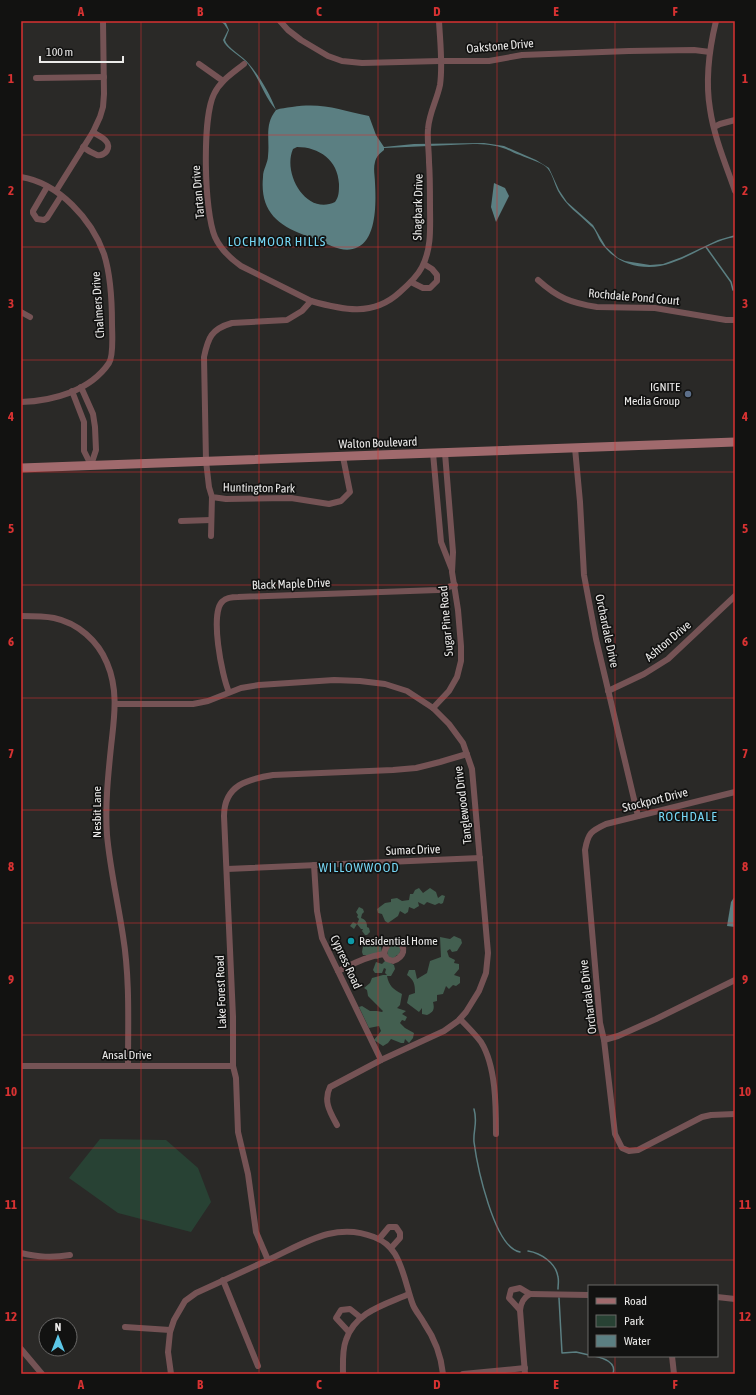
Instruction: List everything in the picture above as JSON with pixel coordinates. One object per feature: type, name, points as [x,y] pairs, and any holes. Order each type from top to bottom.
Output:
[{"type":"main road","name":"Walton Boulevard","points":[[21,468],[735,442]]},
{"type":"street","points":[[47,187],[33,213],[36,219],[44,220],[47,218],[100,117],[103,108],[104,76],[103,21]]},
{"type":"street","name":"Oakstone Drive","points":[[280,21],[292,33],[313,48],[328,56],[342,61],[362,64],[489,61],[522,55],[629,51],[694,50],[710,52]]},
{"type":"street","name":"Shagbark Drive","points":[[311,301],[336,308],[366,309],[385,303],[396,296],[411,282],[424,264],[428,254],[430,242],[430,169],[427,130],[430,112],[436,101],[440,82],[439,21]]},
{"type":"street","points":[[716,21],[707,72],[710,111],[735,191]]},
{"type":"street","points":[[199,64],[223,81]]},
{"type":"street","name":"Tartan Drive","points":[[244,64],[223,81],[214,94],[209,109],[206,140],[209,213],[215,237],[232,259],[241,266],[311,301]]},
{"type":"street","points":[[36,78],[104,76]]},
{"type":"street","points":[[714,127],[735,120]]},
{"type":"street","points":[[83,147],[97,155],[106,153],[108,144],[106,140],[93,132]]},
{"type":"street","name":"Chalmers Drive","points":[[21,177],[47,187],[59,194],[79,211],[92,230],[104,254],[110,283],[112,354],[110,361],[93,380],[77,389],[52,398],[21,402]]},
{"type":"street","points":[[411,282],[423,288],[430,288],[437,281],[437,275],[432,269],[424,264]]},
{"type":"street","name":"Rochdale Pond Court","points":[[538,280],[552,293],[573,302],[589,306],[655,308],[726,320],[735,320]]},
{"type":"street","points":[[206,461],[204,357],[207,344],[212,334],[217,329],[232,323],[287,320],[302,311],[311,301]]},
{"type":"street","points":[[21,312],[30,317]]},
{"type":"street","points":[[77,389],[84,422],[84,451],[91,465]]},
{"type":"street","points":[[77,389],[93,414],[96,450],[91,465]]},
{"type":"street","name":"Orchardale Drive","points":[[575,448],[580,502],[584,576],[596,639],[638,816]]},
{"type":"street","name":"Sugar Pine Road","points":[[433,453],[441,542],[455,585],[461,646],[461,661],[457,677],[449,692],[434,708]]},
{"type":"street","name":"Sugar Pine Road","points":[[445,453],[453,552],[452,572]]},
{"type":"street","name":"Huntington Park","points":[[206,461],[208,487],[212,497],[226,499],[291,498],[329,504],[341,501],[350,492],[343,456]]},
{"type":"street","points":[[210,536],[212,497]]},
{"type":"street","points":[[181,522],[211,520]]},
{"type":"street","name":"Black Maple Drive","points":[[229,692],[225,684],[222,669],[217,629],[218,607],[222,601],[238,596],[438,590],[455,585]]},
{"type":"street","name":"Ashton Drive","points":[[608,691],[644,674],[668,659],[735,596]]},
{"type":"street","name":"Nesbit Lane","points":[[21,616],[54,618],[80,629],[92,638],[107,662],[114,688],[115,704],[107,789],[107,834],[126,962],[128,1066]]},
{"type":"street","name":"Tanglewood Drive","points":[[115,704],[193,704],[208,701],[241,688],[259,685],[334,680],[360,681],[385,684],[407,690],[434,708],[449,724],[463,743],[472,769],[488,953],[486,973],[473,1001],[466,1012],[460,1019],[444,1031],[381,1060],[330,1087],[326,1094],[328,1107],[337,1125]]},
{"type":"street","name":"Lake Forest Road","points":[[268,1260],[256,1232],[248,1174],[238,1132],[236,1078],[233,1066],[233,1017],[224,806],[226,800],[231,791],[248,781],[274,775],[374,772],[416,768],[467,754]]},
{"type":"street","name":"Stockport Drive","points":[[587,840],[594,830],[606,824],[735,792]]},
{"type":"street","name":"Orchardale Drive","points":[[587,840],[585,850],[600,1023],[604,1040],[615,1134],[622,1148],[629,1151],[638,1150],[706,1116],[735,1114]]},
{"type":"street","name":"Sumac Drive","points":[[227,869],[480,858]]},
{"type":"street","name":"Cypress Road","points":[[314,865],[319,924],[322,938],[381,1060]]},
{"type":"street","points":[[338,971],[355,962],[384,954]]},
{"type":"street","points":[[604,1040],[618,1036],[656,1019],[735,980]]},
{"type":"street","points":[[460,1019],[481,1042],[488,1057],[492,1074],[496,1134]]},
{"type":"street","name":"Ansal Drive","points":[[21,1066],[233,1066]]},
{"type":"street","points":[[379,1239],[389,1227],[396,1227],[400,1233],[400,1238],[391,1248]]},
{"type":"street","points":[[171,1374],[168,1352],[170,1330],[185,1301],[196,1293],[223,1280],[312,1240],[332,1233],[355,1231],[379,1239],[391,1248],[399,1262],[414,1308],[434,1340],[440,1355],[443,1374]]},
{"type":"street","points":[[21,1253],[41,1258],[70,1255]]},
{"type":"street","points":[[223,1280],[258,1366]]},
{"type":"street","points":[[520,1310],[509,1298],[511,1290],[520,1288],[530,1294],[588,1295]]},
{"type":"street","points":[[343,1374],[345,1341],[353,1325],[360,1317],[370,1311],[409,1294]]},
{"type":"street","points":[[463,1374],[525,1371],[520,1310],[521,1302],[530,1294]]},
{"type":"street","points":[[718,1297],[735,1299]]},
{"type":"street","points":[[349,1332],[336,1318],[341,1310],[350,1309],[360,1317]]},
{"type":"street","points":[[125,1327],[170,1330]]},
{"type":"street","points":[[21,1349],[42,1374]]},
{"type":"street","points":[[672,1357],[674,1374]]},
{"type":"green space","points":[[419,888],[423,893],[430,888],[436,892],[438,898],[442,895],[445,896],[443,903],[435,905],[427,902],[424,905],[418,902],[419,906],[414,909],[409,907],[408,912],[405,914],[400,911],[398,916],[388,923],[385,921],[382,914],[378,913],[377,909],[385,903],[391,902],[391,899],[397,898],[402,901],[409,900],[410,894],[413,894],[415,890]]},
{"type":"green space","points":[[359,907],[363,909],[364,912],[361,918],[366,921],[370,932],[365,935],[362,931],[363,929],[361,929],[357,924],[359,919],[356,912]]},
{"type":"green space","points":[[353,922],[357,924],[354,929],[350,926]]},
{"type":"green space","points":[[454,936],[461,939],[462,943],[457,951],[452,952],[450,949],[447,951],[449,957],[455,960],[454,963],[459,964],[459,969],[454,975],[460,977],[460,983],[456,986],[453,985],[449,989],[446,986],[443,994],[437,995],[437,1001],[433,1002],[434,1009],[432,1012],[427,1015],[422,1014],[422,1008],[419,1012],[407,1003],[409,995],[415,993],[414,982],[407,975],[409,970],[415,970],[417,979],[427,973],[430,961],[441,957],[440,937],[450,939]]},
{"type":"green space","points":[[371,939],[379,939],[378,944],[380,942],[382,943],[382,952],[378,959],[363,955],[363,946],[367,942],[369,943]]},
{"type":"green space","points":[[394,943],[401,948],[399,955],[390,959],[387,956],[388,949],[390,945]]},
{"type":"green space","points":[[386,960],[394,965],[395,969],[391,976],[387,976],[390,985],[402,994],[400,1005],[397,1008],[406,1011],[402,1014],[407,1017],[405,1021],[402,1020],[400,1023],[414,1033],[413,1038],[409,1043],[405,1039],[404,1043],[401,1043],[391,1039],[383,1046],[374,1040],[381,1031],[379,1026],[369,1028],[359,1007],[362,1006],[370,1011],[383,1011],[368,996],[367,990],[364,988],[370,983],[372,978],[387,975],[385,973],[386,969],[384,968],[382,973],[375,973],[373,970],[376,962],[382,964]]},
{"type":"green space","points":[[100,1139],[166,1140],[198,1168],[211,1202],[191,1232],[118,1213],[69,1178]]},
{"type":"water","points":[[220,21],[226,23],[229,30],[225,40],[226,43],[246,61],[253,69],[268,92],[276,110],[248,64],[224,43],[223,40],[228,30]]},
{"type":"water","points":[[313,105],[331,107],[369,116],[376,135],[384,147],[414,144],[484,143],[504,146],[536,160],[549,168],[559,190],[567,202],[593,225],[606,247],[618,258],[625,261],[650,265],[663,264],[718,240],[735,235],[735,237],[713,244],[682,259],[660,266],[642,267],[628,264],[622,261],[610,253],[600,241],[593,228],[565,201],[558,191],[553,177],[545,166],[502,148],[490,145],[473,144],[384,148],[384,150],[376,158],[374,165],[375,209],[369,236],[358,247],[353,249],[348,250],[338,248],[285,226],[277,220],[267,207],[264,198],[263,177],[268,159],[268,132],[272,116],[276,110],[280,109]],"holes":[[[297,147],[320,152],[326,156],[335,168],[338,176],[339,187],[338,196],[335,202],[325,205],[315,203],[299,190],[291,170],[290,159],[293,149]]]},
{"type":"water","points":[[494,183],[505,188],[509,196],[496,222],[491,207]]},
{"type":"water","points":[[735,896],[735,927],[727,926],[731,902]]},
{"type":"waterway","points":[[706,247],[731,282],[733,290]]},
{"type":"waterway","points":[[474,1109],[476,1118],[474,1142],[488,1204],[502,1236],[511,1247],[520,1252]]},
{"type":"waterway","points":[[528,1251],[543,1256],[551,1263],[557,1272],[558,1289]]},
{"type":"waterway","points":[[559,1298],[562,1353],[576,1352],[588,1355]]},
{"type":"waterway","points":[[598,1357],[605,1359],[613,1366],[613,1374]]},
{"type":"place","name":"IGNITE Media Group","points":[[688,394]]},
{"type":"place","name":"Residential Home","points":[[351,941]]},
{"type":"district","name":"LOCHMOOR HILLS","points":[[277,241]]},
{"type":"district","name":"ROCHDALE","points":[[688,816]]},
{"type":"district","name":"WILLOWWOOD","points":[[359,867]]}]
